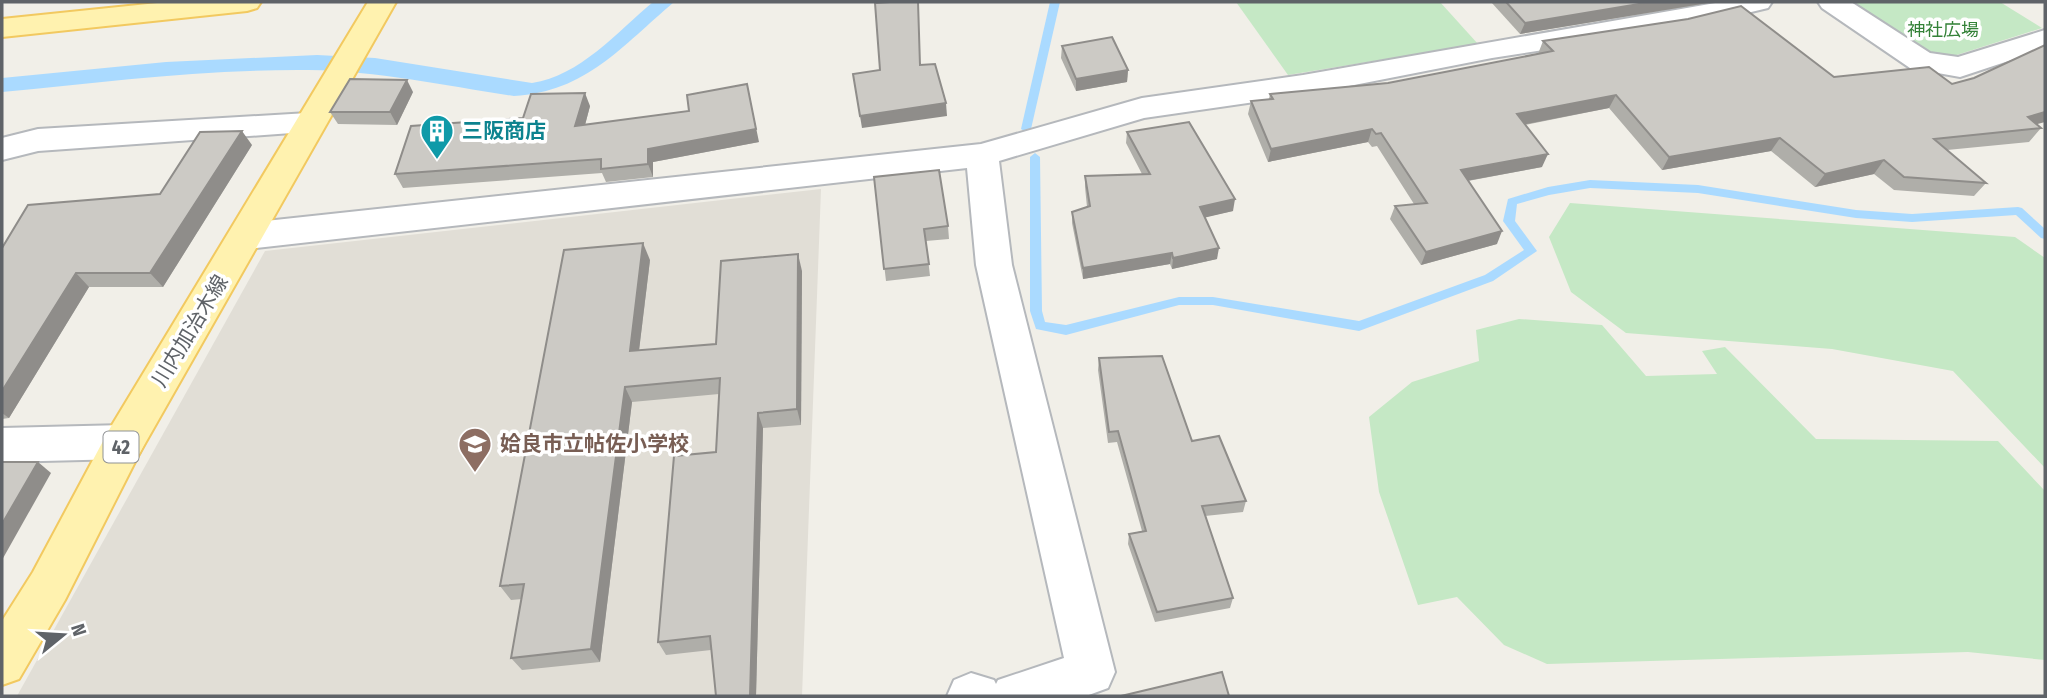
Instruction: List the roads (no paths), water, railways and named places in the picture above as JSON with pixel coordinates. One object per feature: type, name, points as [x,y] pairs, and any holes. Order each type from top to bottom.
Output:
[{"type":"main road","points":[[2,28],[247,2]]},
{"type":"main road","name":"川内加治木線","points":[[2,663],[49,586],[124,442],[247,236],[308,124],[382,2]]},
{"type":"street","points":[[247,236],[982,155],[1142,108],[1303,85],[1492,49],[1680,20],[1758,2]]},
{"type":"street","points":[[1832,2],[1921,61],[1960,67],[2045,39]]},
{"type":"street","points":[[2,149],[38,140],[308,124]]},
{"type":"street","points":[[982,155],[994,265],[1091,672],[1015,696]]},
{"type":"street","points":[[2,445],[124,442]]},
{"type":"street","points":[[971,696],[977,696]]},
{"type":"water","points":[[653,2],[674,2],[602,64],[562,86],[539,93],[514,96],[386,76],[309,70],[193,74],[2,92],[2,78],[166,62],[317,55],[375,58],[532,83],[550,79],[582,62]]},
{"type":"waterway","points":[[1026,129],[1055,2]]},
{"type":"waterway","points":[[1035,157],[1036,311],[1040,326],[1066,330],[1179,301],[1213,301],[1359,326],[1489,278],[1531,251],[1509,221],[1512,202],[1548,191],[1590,184],[1698,189],[1856,214],[1912,218],[2018,211],[2045,235]]},
{"type":"place","name":"三阪商店","points":[[437,161]]},
{"type":"place","name":"姶良市立帖佐小学校","points":[[475,474]]},
{"type":"park label","name":"神社広場","points":[[1943,30]]}]
